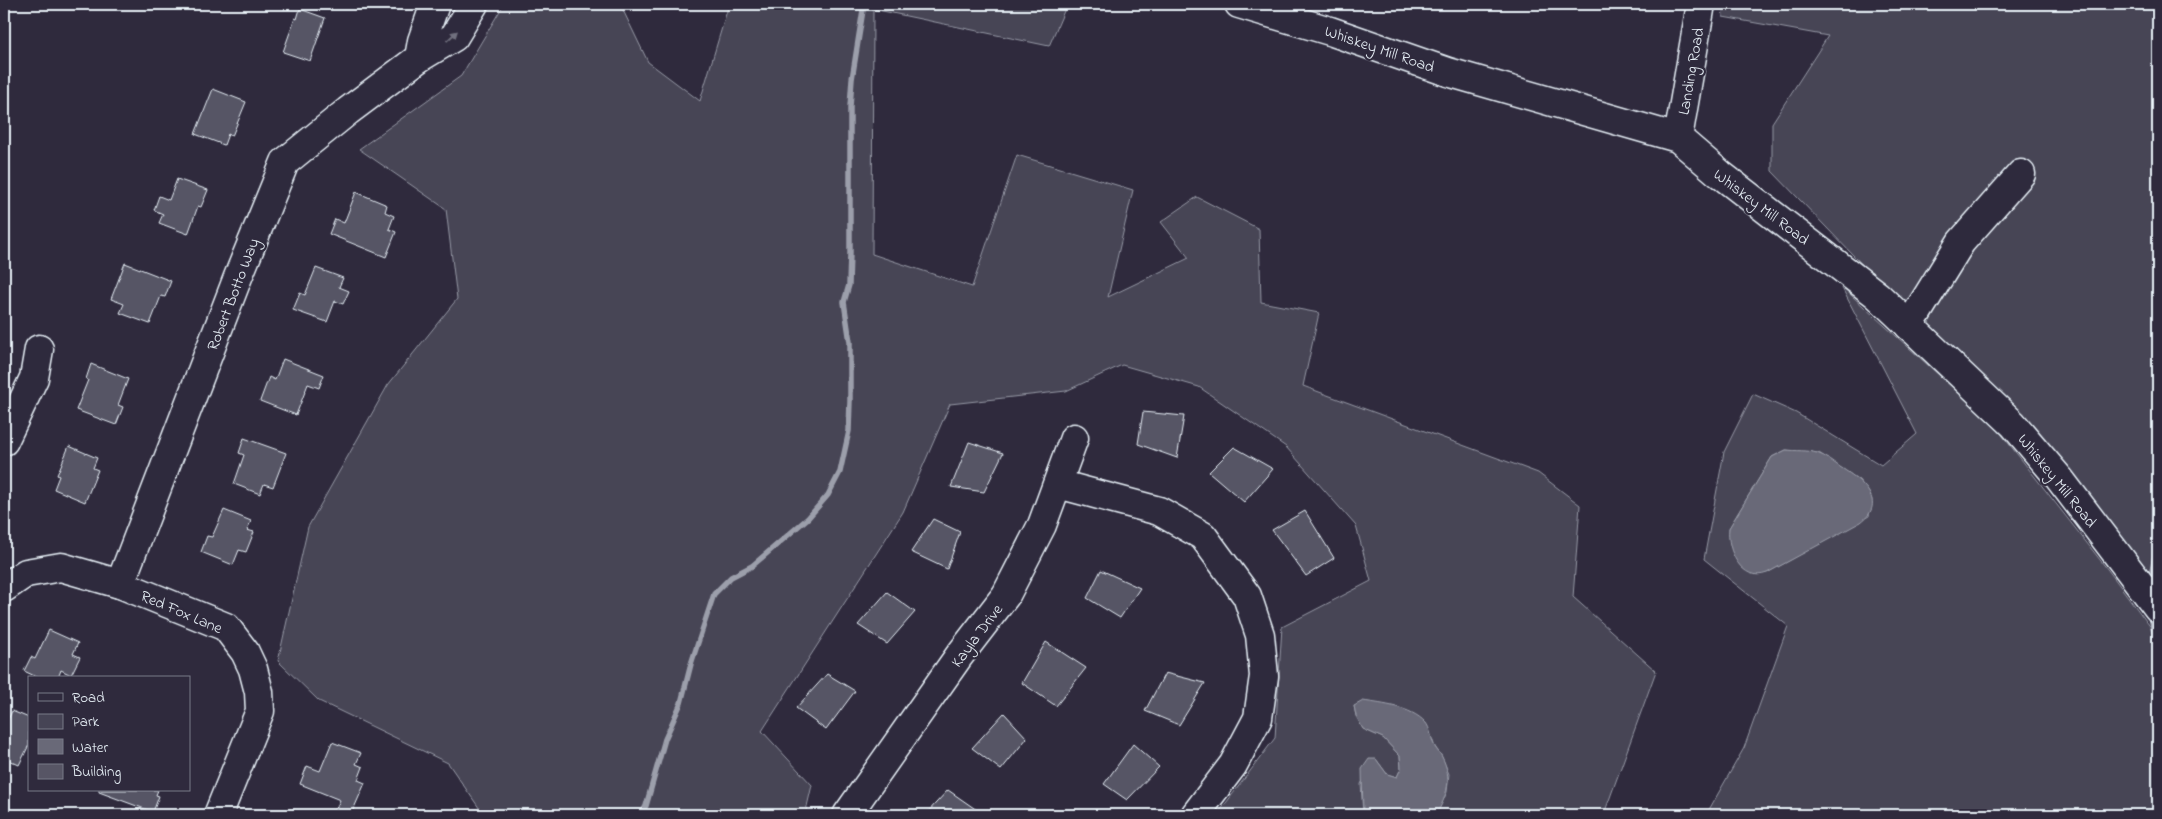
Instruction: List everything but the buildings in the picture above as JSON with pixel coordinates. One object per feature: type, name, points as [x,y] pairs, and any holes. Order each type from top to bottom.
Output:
[{"type":"street","points":[[419,58],[422,41],[435,4]]},
{"type":"street","name":"Robert Botto Way","points":[[120,584],[238,277],[285,162],[348,110],[419,58],[454,37],[474,4]]},
{"type":"street","name":"Whiskey Mill Road","points":[[1239,4],[1330,31],[1448,72],[1678,138],[1720,174],[1877,295],[2013,424],[2059,478],[2158,608]]},
{"type":"street","name":"Landing Road","points":[[1678,138],[1701,4]]},
{"type":"street","points":[[1909,326],[1961,242],[2021,174]]},
{"type":"street","points":[[4,441],[34,378],[38,349]]},
{"type":"street","name":"Kayla Drive","points":[[847,815],[959,656],[1006,595],[1042,525],[1074,438]]},
{"type":"street","points":[[1058,484],[1159,511],[1203,536],[1247,596],[1260,635],[1264,676],[1258,718],[1233,765],[1196,815]]},
{"type":"street","name":"Red Fox Lane","points":[[4,588],[26,573],[61,567],[120,584],[226,627],[245,652],[254,669],[259,692],[260,711],[218,815]]},
{"type":"green space","points":[[504,4],[620,4],[648,62],[700,101],[729,4],[1067,4],[1049,46],[873,9],[872,254],[972,287],[1017,155],[1133,190],[1108,297],[1189,258],[1161,222],[1197,197],[1259,229],[1261,302],[1319,313],[1303,386],[1538,473],[1580,505],[1573,597],[1656,671],[1604,814],[1606,815],[1436,815],[1447,792],[1449,774],[1441,755],[1435,747],[1426,723],[1354,706],[1356,716],[1363,729],[1383,738],[1400,756],[1401,768],[1397,777],[1387,774],[1376,759],[1361,784],[1363,815],[1217,815],[1275,738],[1282,627],[1371,581],[1356,526],[1286,447],[1199,387],[1122,365],[1066,391],[950,404],[903,512],[762,731],[812,785],[805,815],[484,815],[448,763],[319,701],[278,661],[308,527],[388,385],[457,299],[446,209],[359,149],[461,76]]},
{"type":"green space","points":[[1722,4],[2158,4],[2158,589],[1935,340],[1772,171],[1772,123],[1828,36],[1723,17]]},
{"type":"green space","points":[[1841,286],[1995,426],[2158,637],[2158,815],[1706,815],[1744,748],[1788,626],[1704,559],[1724,452],[1753,394],[1796,413],[1881,465],[1917,434]],"holes":[[[1786,450],[1819,453],[1859,480],[1868,491],[1872,500],[1869,516],[1767,573],[1745,570],[1734,556],[1729,528],[1772,457]]]},
{"type":"water","points":[[1786,450],[1813,452],[1829,459],[1862,484],[1872,499],[1872,506],[1869,514],[1861,522],[1767,573],[1758,575],[1750,573],[1743,569],[1733,555],[1730,546],[1729,528],[1772,457]]},
{"type":"water","points":[[1363,701],[1405,710],[1419,717],[1427,725],[1434,744],[1442,757],[1448,780],[1446,794],[1436,815],[1363,815],[1362,769],[1369,759],[1376,759],[1387,774],[1397,777],[1401,768],[1400,756],[1383,738],[1363,729],[1356,716],[1354,706]]},
{"type":"waterway","points":[[641,815],[646,806],[665,739],[681,703],[691,664],[714,594],[731,577],[752,566],[808,518],[828,495],[840,472],[849,431],[850,401],[850,342],[844,302],[849,285],[850,253],[850,107],[852,79],[863,10]]},
{"type":"waterway","points":[[2151,576],[2158,539]]},
{"type":"waterway","points":[[2151,618],[2158,649]]}]
